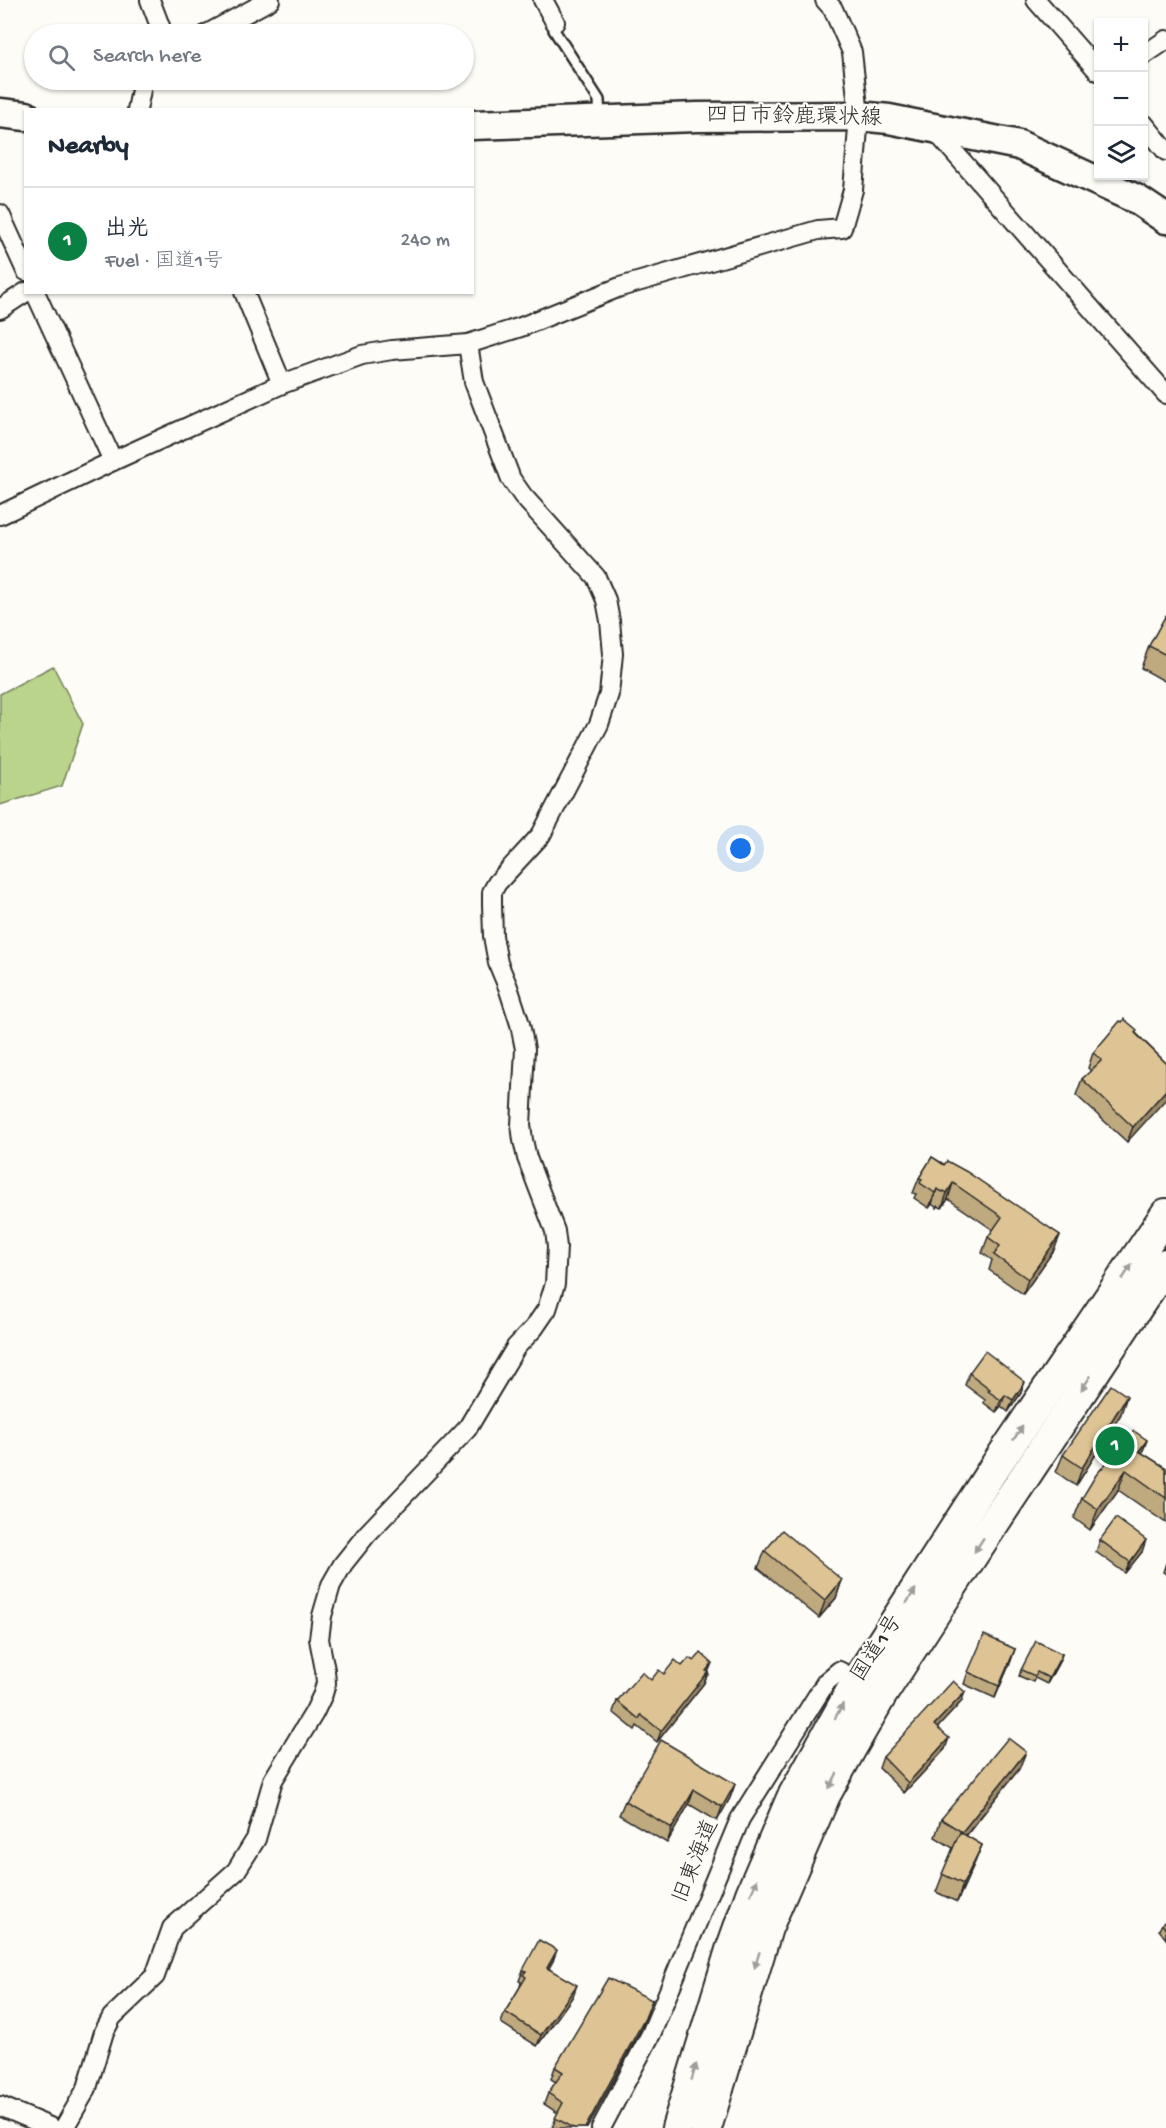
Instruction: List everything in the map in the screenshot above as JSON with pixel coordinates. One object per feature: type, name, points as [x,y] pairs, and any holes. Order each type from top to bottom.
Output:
[{"type":"highway","name":"国道1号","points":[[677,2128],[731,1950],[751,1894],[792,1798],[870,1687],[1017,1487],[1166,1214]]},
{"type":"highway","name":"国道1号","points":[[706,2128],[766,1928],[825,1796],[870,1687],[992,1471],[1093,1348],[1166,1264]]},
{"type":"highway","points":[[992,1471],[1017,1487]]},
{"type":"main road","points":[[0,113],[24,116]]},
{"type":"main road","name":"四日市鈴鹿環状線","points":[[474,125],[697,117],[859,116],[889,118],[1019,145],[1136,199],[1166,219]]},
{"type":"street","points":[[150,0],[159,24]]},
{"type":"street","points":[[226,24],[270,0]]},
{"type":"street","points":[[543,0],[555,22]]},
{"type":"street","points":[[0,515],[282,384],[362,356],[392,350],[468,344],[521,327],[621,287],[818,230],[842,228],[853,190],[859,116],[852,52],[833,9],[825,0]]},
{"type":"street","points":[[1036,0],[1094,66]]},
{"type":"street","points":[[1148,52],[1166,40]]},
{"type":"street","points":[[137,108],[141,90]]},
{"type":"street","points":[[931,126],[1166,394]]},
{"type":"street","points":[[1145,126],[1166,151]]},
{"type":"street","points":[[0,214],[24,267]]},
{"type":"street","points":[[0,309],[24,293]]},
{"type":"street","points":[[36,294],[113,461]]},
{"type":"street","points":[[244,294],[282,384]]},
{"type":"street","points":[[64,2128],[87,2088],[101,2040],[112,2017],[155,1976],[171,1928],[236,1871],[256,1839],[273,1780],[323,1694],[326,1683],[319,1639],[322,1616],[331,1585],[342,1564],[367,1534],[467,1429],[516,1347],[534,1328],[546,1309],[555,1284],[557,1254],[555,1231],[527,1158],[523,1140],[521,1125],[525,1049],[520,1024],[498,963],[493,936],[492,892],[504,873],[542,835],[599,724],[609,694],[613,654],[610,621],[606,600],[596,577],[523,496],[511,479],[474,382],[468,344]]},
{"type":"street","name":"旧東海道","points":[[601,2128],[651,2034],[740,1819],[826,1682],[839,1671],[870,1687]]},
{"type":"street","points":[[0,2106],[52,2128]]},
{"type":"lane","points":[[555,22],[555,30],[599,100],[600,120]]},
{"type":"green space","points":[[53,666],[83,724],[62,786],[0,805],[0,694]]},
{"type":"building","points":[[1166,615],[1166,655],[1149,646]]},
{"type":"building","points":[[1124,1019],[1137,1030],[1135,1033],[1166,1063],[1166,1090],[1133,1127],[1082,1079],[1102,1060],[1093,1053]]},
{"type":"building","points":[[932,1157],[944,1165],[947,1161],[967,1172],[1060,1235],[1028,1279],[994,1255],[1000,1246],[988,1237],[1002,1217],[953,1183],[947,1193],[937,1189],[935,1193],[920,1183],[922,1179],[919,1178]]},
{"type":"building","points":[[985,1351],[1025,1382],[1013,1400],[1005,1395],[1001,1400],[969,1373]]},
{"type":"building","points":[[1111,1385],[1127,1396],[1082,1468],[1063,1455]]},
{"type":"building","points":[[1134,1431],[1147,1440],[1139,1451],[1166,1468],[1166,1498],[1126,1470],[1098,1509],[1082,1498],[1096,1475]]},
{"type":"building","points":[[1116,1518],[1146,1540],[1130,1562],[1100,1540]]},
{"type":"building","points":[[782,1530],[842,1580],[825,1601],[765,1551]]},
{"type":"building","points":[[984,1635],[1015,1649],[999,1686],[968,1672]]},
{"type":"building","points":[[1036,1641],[1062,1654],[1049,1678],[1037,1672],[1035,1676],[1021,1670]]},
{"type":"building","points":[[701,1653],[712,1663],[706,1671],[708,1672],[661,1731],[641,1715],[639,1719],[617,1701],[642,1672],[651,1680],[659,1670],[664,1674],[675,1660],[682,1666],[689,1658],[694,1661]]},
{"type":"building","points":[[953,1681],[965,1692],[934,1725],[949,1738],[908,1783],[883,1757]]},
{"type":"building","points":[[1008,1738],[1026,1752],[962,1832],[941,1819]]},
{"type":"building","points":[[661,1740],[735,1784],[722,1807],[694,1790],[672,1828],[625,1801]]},
{"type":"building","points":[[960,1832],[982,1845],[963,1884],[942,1874]]},
{"type":"building","points":[[539,1940],[557,1950],[547,1968],[577,1985],[541,2035],[505,2012],[526,1977],[523,1975],[526,1971],[523,1970]]},
{"type":"building","points":[[608,1978],[652,2000],[645,2018],[585,2128],[574,2128],[555,2118],[563,2103],[548,2093],[563,2072],[555,2067]]},
{"type":"place","name":"出光","points":[[1115,1446]]}]
